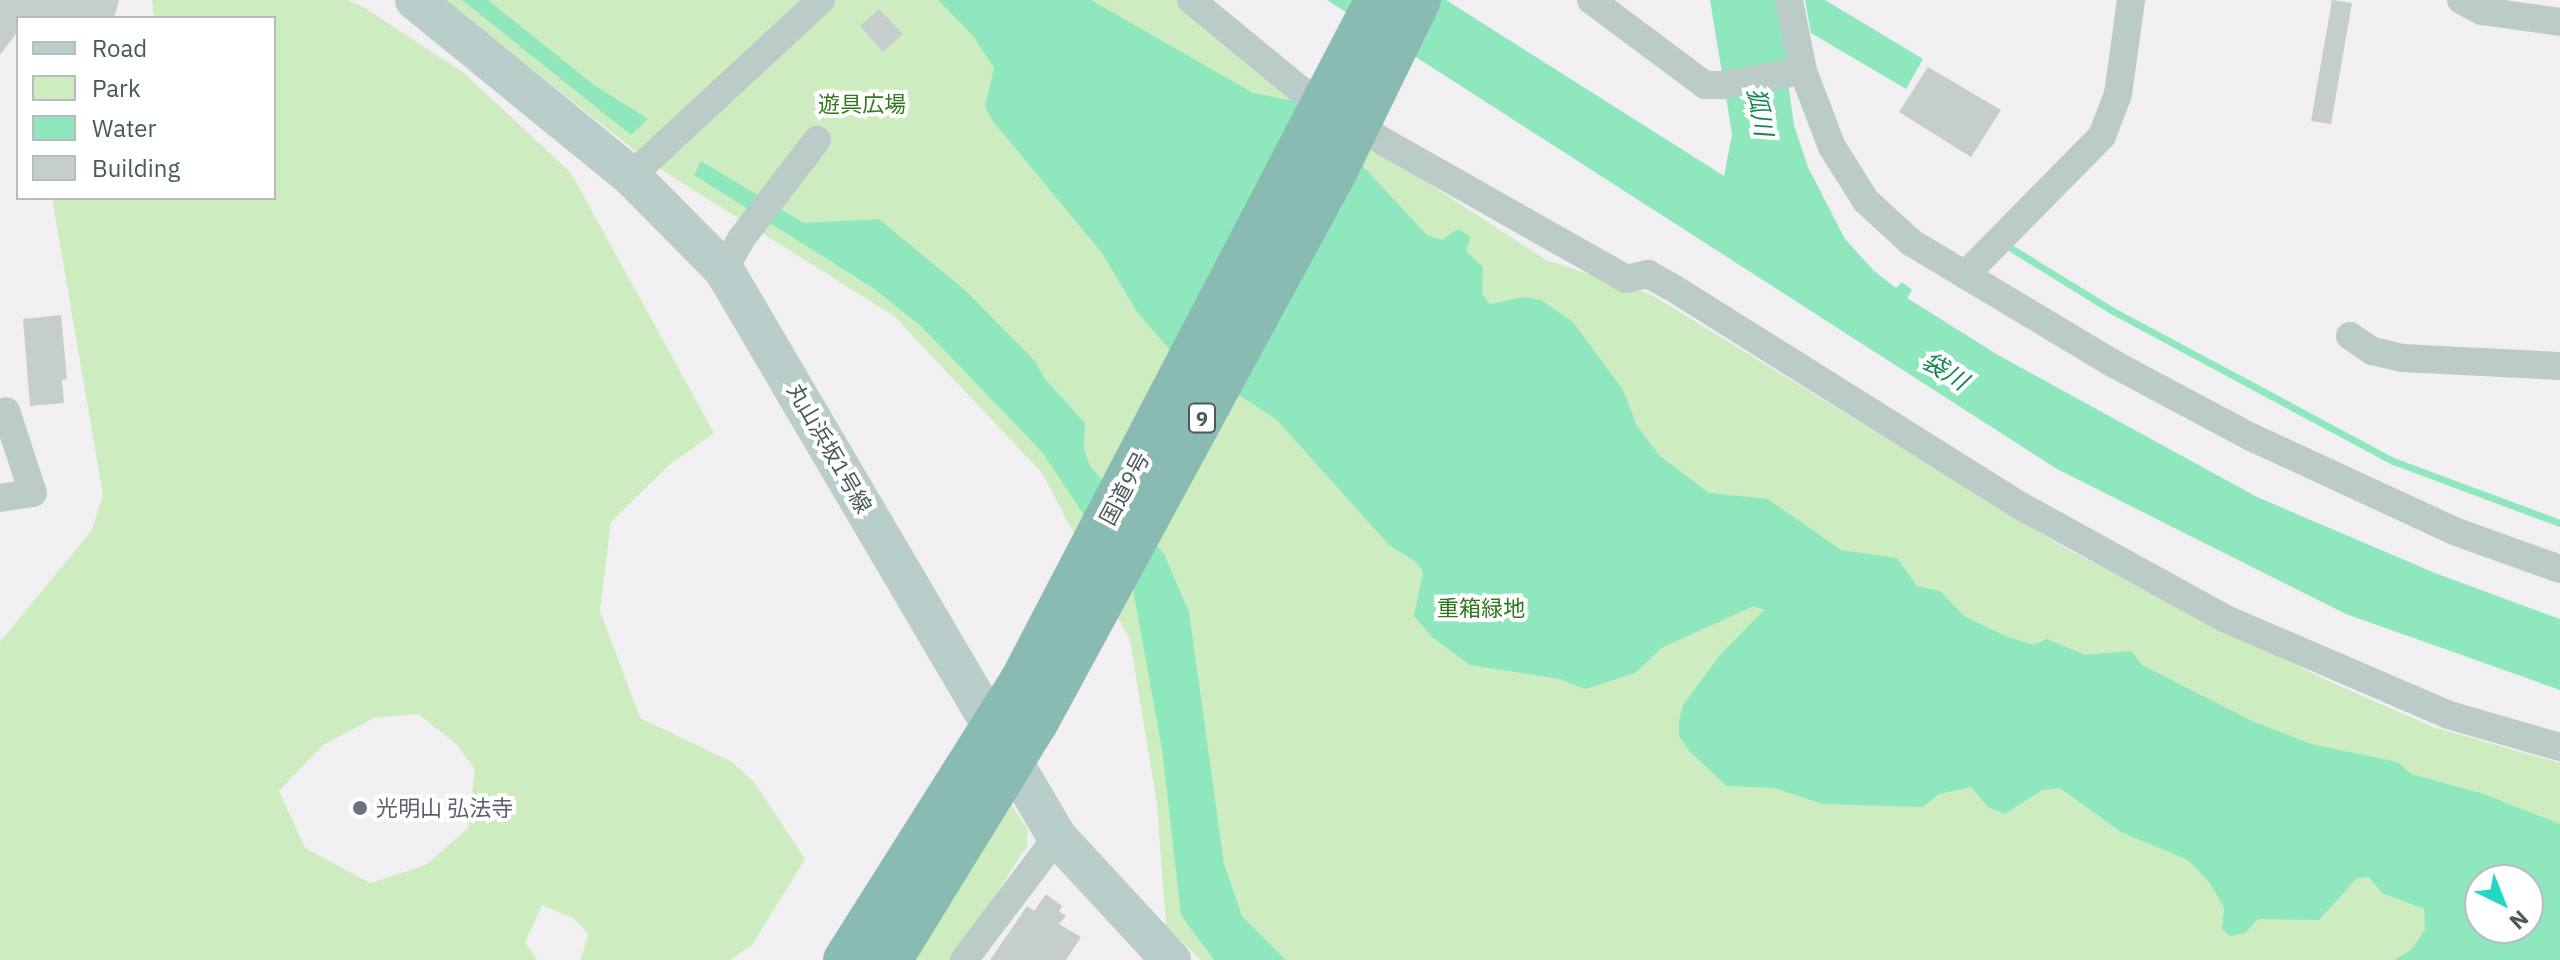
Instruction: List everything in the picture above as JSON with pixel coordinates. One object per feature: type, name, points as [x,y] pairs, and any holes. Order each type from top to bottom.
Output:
[{"type":"highway","points":[[1317,163],[1365,0]]},
{"type":"highway","name":"国道9号","points":[[1317,163],[1377,0]]},
{"type":"highway","name":"国道9号","points":[[890,960],[958,820],[1317,163],[1419,0]]},
{"type":"highway","points":[[1317,163],[1434,0]]},
{"type":"highway","name":"国道9号","points":[[845,960],[958,820]]},
{"type":"street","name":"丸山浜坂1号線","points":[[415,0],[732,255],[1057,837],[1171,960]]},
{"type":"street","points":[[631,176],[821,0]]},
{"type":"street","points":[[1191,0],[1298,88],[1386,143],[1626,279],[1648,274],[1670,286],[2021,506],[2226,619],[2449,715],[2560,747]]},
{"type":"street","points":[[1591,0],[1705,85],[1723,85],[1795,72]]},
{"type":"street","points":[[1789,0],[1795,72],[1832,147],[1866,201],[1912,243],[2251,437],[2440,525],[2560,569]]},
{"type":"street","points":[[1965,275],[2102,136],[2118,94],[2131,0]]},
{"type":"street","points":[[2461,0],[2482,11],[2560,22]]},
{"type":"street","points":[[732,255],[817,140]]},
{"type":"street","points":[[2350,336],[2372,351],[2402,358],[2560,366]]},
{"type":"street","points":[[0,498],[33,493],[6,411]]},
{"type":"street","points":[[964,960],[1057,837]]},
{"type":"green space","points":[[152,0],[347,0],[362,6],[464,73],[571,173],[714,433],[669,465],[611,522],[600,611],[640,718],[732,762],[754,782],[805,859],[752,945],[730,960],[580,960],[589,934],[573,918],[542,905],[525,942],[537,960],[0,960],[0,642],[92,530],[103,495],[52,200],[276,200],[276,16],[154,16]],"holes":[[[418,714],[456,744],[475,769],[468,828],[426,865],[370,883],[305,848],[279,791],[323,745],[374,718]]]},
{"type":"green space","name":"重箱緑地","points":[[444,0],[1186,0],[1261,74],[1546,260],[1652,295],[2067,549],[2324,679],[2433,727],[2560,763],[2560,960],[1201,960],[1166,926],[1157,804],[1130,640],[1042,473],[894,316],[652,164]]},
{"type":"green space","points":[[1011,804],[1028,830],[1027,846],[960,951],[953,960],[909,960]]},
{"type":"water","points":[[462,0],[488,0],[594,85],[648,119],[631,135]]},
{"type":"water","points":[[938,0],[1091,0],[1253,93],[1304,103],[1427,235],[1442,240],[1458,229],[1471,237],[1466,251],[1483,267],[1482,294],[1490,304],[1524,297],[1541,300],[1573,322],[1623,390],[1637,426],[1660,456],[1709,493],[1768,499],[1841,550],[1897,558],[1917,586],[1940,591],[1964,616],[2005,636],[2033,645],[2047,639],[2085,655],[2131,651],[2142,665],[2254,722],[2311,744],[2397,762],[2411,774],[2484,794],[2560,824],[2560,960],[2394,960],[2411,950],[2425,930],[2424,909],[2382,893],[2369,877],[2357,878],[2319,920],[2258,919],[2245,933],[2230,936],[2222,929],[2224,908],[2210,883],[2188,860],[2121,832],[2060,788],[2042,790],[2005,814],[1988,807],[1971,787],[1939,794],[1923,807],[1823,804],[1774,788],[1727,786],[1690,752],[1679,736],[1679,720],[1683,705],[1720,655],[1764,610],[1754,606],[1663,647],[1635,673],[1585,689],[1560,679],[1470,665],[1432,637],[1414,616],[1423,572],[1416,562],[1389,545],[1277,420],[1170,350],[1137,312],[1102,253],[992,120],[985,107],[994,68],[974,37]]},
{"type":"water","points":[[1327,0],[1446,0],[1724,176],[1732,134],[1710,0],[1776,0],[1792,60],[1785,61],[1794,125],[1808,167],[1845,239],[1874,271],[1896,288],[1902,282],[1912,290],[1907,298],[1998,355],[2257,497],[2435,573],[2560,619],[2560,690],[2346,614],[2057,469]]},
{"type":"water","points":[[1805,0],[1825,0],[1923,59],[1906,89],[1811,33]]},
{"type":"water","points":[[701,161],[804,223],[879,219],[966,291],[1035,361],[1045,379],[1085,423],[1084,449],[1090,466],[1164,554],[1189,612],[1224,864],[1242,916],[1286,960],[1214,960],[1181,915],[1162,749],[1133,589],[1042,452],[922,327],[873,288],[694,175]]},
{"type":"building","points":[[0,0],[119,0],[115,16],[16,16],[16,34],[0,55]]},
{"type":"building","points":[[2332,0],[2352,3],[2331,124],[2311,121]]},
{"type":"building","points":[[879,9],[903,34],[883,52],[860,26]]},
{"type":"building","points":[[1928,67],[2001,110],[1971,157],[1899,112]]},
{"type":"building","points":[[61,315],[67,379],[62,380],[64,403],[30,406],[23,319]]},
{"type":"building","points":[[1046,894],[1062,906],[1059,911],[1066,916],[1059,924],[1081,937],[1066,960],[990,960],[1027,906],[1034,911]]},
{"type":"waterway","points":[[2006,245],[2113,311],[2393,461],[2560,523]]},
{"type":"place","name":"光明山 弘法寺","points":[[360,808]]},
{"type":"park label","name":"遊具広場","points":[[862,104]]},
{"type":"water label","name":"狐川","points":[[1760,112]]},
{"type":"water label","name":"袋川","points":[[1945,371]]}]
